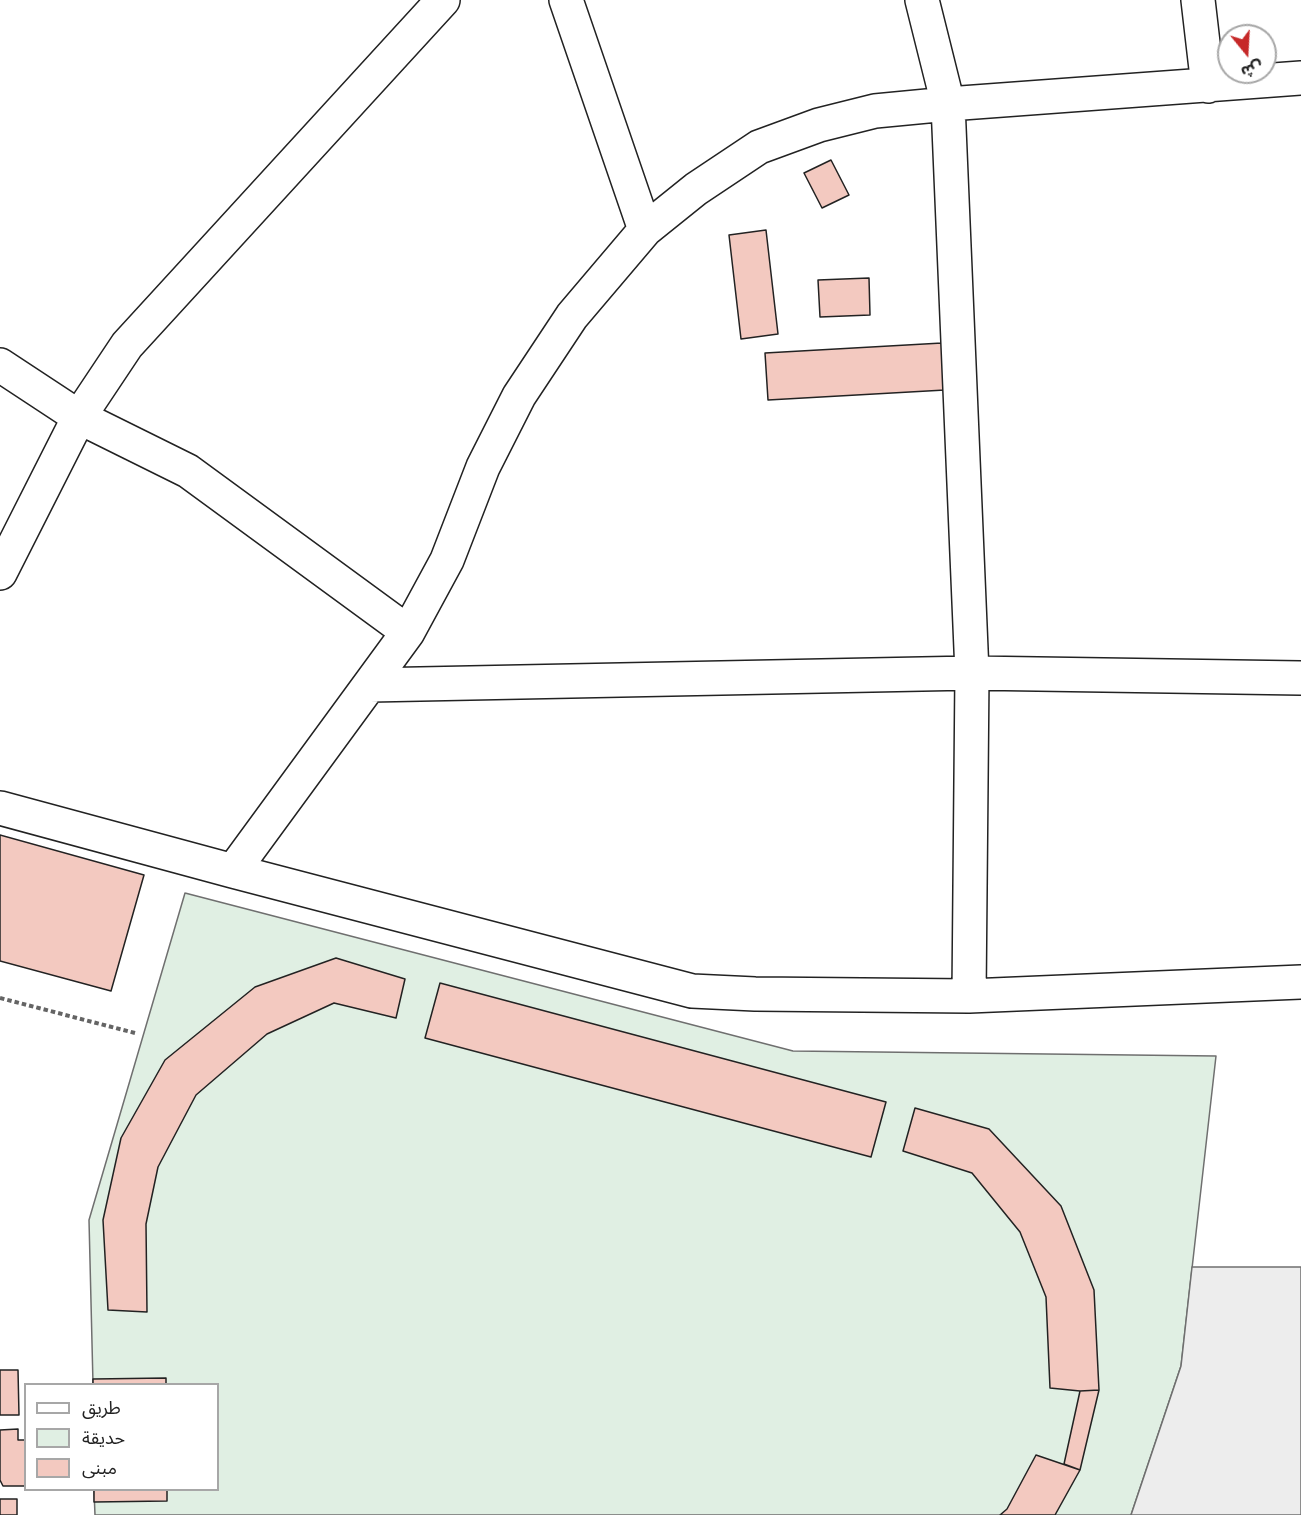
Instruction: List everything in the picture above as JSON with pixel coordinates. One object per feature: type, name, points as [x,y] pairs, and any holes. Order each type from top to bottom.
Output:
[{"type":"street","points":[[0,573],[79,417],[127,345],[443,0]]},
{"type":"street","points":[[566,0],[645,230]]},
{"type":"street","points":[[922,0],[948,104],[972,673],[969,996]]},
{"type":"street","points":[[1198,0],[1208,86]]},
{"type":"street","points":[[233,871],[408,632],[447,560],[483,467],[519,396],[572,316],[645,230],[696,189],[759,147],[819,125],[875,111],[1301,78]]},
{"type":"street","points":[[0,365],[79,417],[188,471],[408,632]]},
{"type":"street","points":[[370,685],[972,673],[1301,678]]},
{"type":"street","points":[[0,807],[233,871],[692,991],[755,994],[969,996],[1301,982]]},
{"type":"path","points":[[0,998],[135,1033]]},
{"type":"green space","points":[[185,893],[793,1051],[1216,1056],[1181,1366],[1131,1515],[95,1515],[94,1491],[219,1491],[219,1383],[93,1383],[89,1220]]},
{"type":"shaded area","points":[[1192,1267],[1301,1267],[1301,1515],[1131,1515],[1181,1366]]},
{"type":"building","points":[[831,160],[849,195],[822,208],[804,173]]},
{"type":"building","points":[[766,230],[778,334],[741,339],[729,235]]},
{"type":"building","points":[[869,278],[870,315],[820,317],[818,280]]},
{"type":"building","points":[[942,343],[945,390],[768,400],[765,353]]},
{"type":"building","points":[[0,835],[144,875],[111,991],[0,961]]},
{"type":"building","points":[[336,958],[405,979],[396,1018],[334,1003],[267,1034],[196,1095],[158,1167],[146,1224],[147,1312],[108,1310],[103,1220],[121,1138],[165,1060],[255,987]]},
{"type":"building","points":[[440,983],[886,1102],[871,1157],[425,1038]]},
{"type":"building","points":[[915,1108],[989,1129],[1061,1206],[1094,1290],[1099,1390],[1050,1388],[1046,1297],[1020,1232],[972,1173],[903,1151]]},
{"type":"building","points":[[0,1370],[18,1370],[19,1415],[0,1415]]},
{"type":"building","points":[[166,1378],[166,1383],[93,1383],[93,1379]]},
{"type":"building","points":[[1099,1390],[1080,1470],[1064,1464],[1080,1391]]},
{"type":"building","points":[[18,1429],[18,1440],[24,1440],[24,1486],[3,1486],[0,1480],[0,1430]]},
{"type":"building","points":[[1036,1455],[1080,1470],[1055,1515],[1000,1515],[1007,1509]]},
{"type":"building","points":[[94,1491],[167,1491],[167,1501],[94,1502]]},
{"type":"building","points":[[0,1499],[17,1499],[17,1515],[0,1515]]}]
